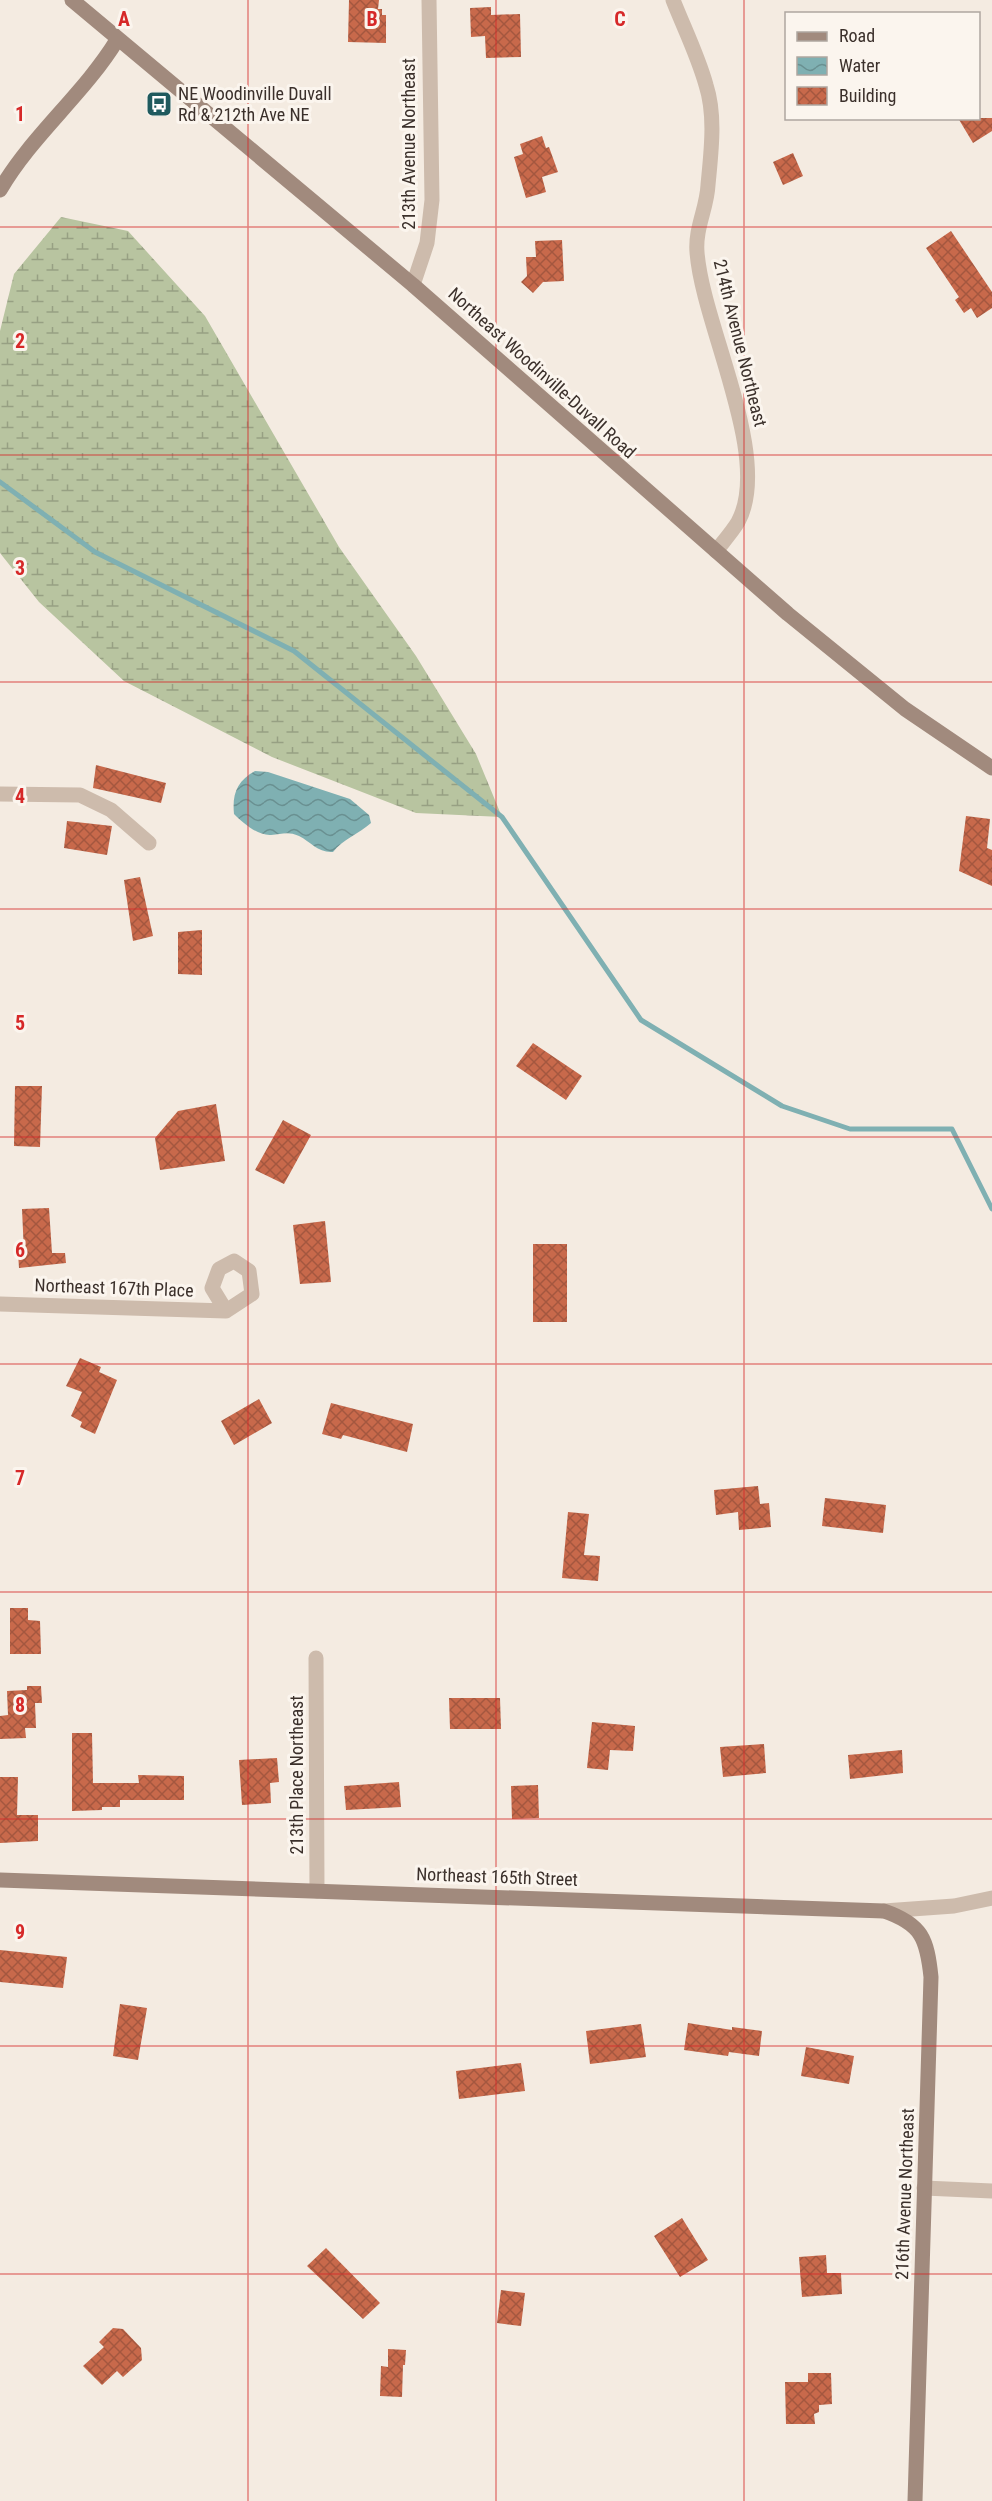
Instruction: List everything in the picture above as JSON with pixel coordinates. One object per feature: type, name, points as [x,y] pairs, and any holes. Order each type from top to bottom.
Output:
[{"type":"street","name":"Northeast Woodinville-Duvall Road","points":[[72,0],[117,40],[413,285],[716,551],[873,685],[940,734],[992,768]]},
{"type":"street","name":"213th Avenue Northeast","points":[[413,285],[427,243],[432,200],[429,0]]},
{"type":"street","name":"214th Avenue Northeast","points":[[673,0],[707,86],[710,104],[712,131],[708,189],[697,231],[697,252],[706,301],[743,430],[746,463],[746,497],[738,522],[716,551]]},
{"type":"street","points":[[0,190],[25,155],[101,66],[117,40]]},
{"type":"street","points":[[0,794],[80,795],[111,810],[149,843]]},
{"type":"street","name":"Northeast 167th Place","points":[[0,1304],[226,1311]]},
{"type":"street","name":"213th Place Northeast","points":[[316,1658],[317,1891]]},
{"type":"street","name":"Northeast 165th Street","points":[[0,1880],[884,1911],[954,1906],[992,1898]]},
{"type":"street","name":"216th Avenue Northeast","points":[[884,1911],[912,1924],[923,1937],[931,1977],[915,2501]]},
{"type":"street","points":[[924,2188],[992,2191]]},
{"type":"green space","points":[[61,217],[128,231],[205,316],[339,547],[416,656],[476,754],[502,817],[416,813],[272,757],[124,681],[39,602],[0,553],[0,331],[14,274]]},
{"type":"water","points":[[255,771],[268,772],[350,799],[369,815],[371,823],[333,852],[319,849],[295,834],[266,835],[256,831],[234,814],[237,789],[244,779]]},
{"type":"building","points":[[349,0],[379,0],[378,9],[382,9],[382,15],[386,15],[386,43],[348,42]]},
{"type":"building","points":[[491,7],[491,15],[520,14],[521,57],[486,58],[485,36],[471,37],[470,8]]},
{"type":"building","points":[[992,118],[992,131],[973,143],[959,120]]},
{"type":"building","points":[[542,136],[546,148],[549,147],[558,172],[542,177],[546,192],[526,198],[514,157],[523,154],[520,144]]},
{"type":"building","points":[[793,153],[803,176],[783,185],[773,162]]},
{"type":"building","points":[[951,231],[992,292],[992,308],[977,318],[971,308],[964,313],[955,300],[959,297],[926,248]]},
{"type":"building","points":[[562,240],[564,281],[543,282],[533,293],[521,282],[527,276],[526,257],[536,257],[535,241]]},
{"type":"building","points":[[96,765],[166,783],[161,803],[93,788]]},
{"type":"building","points":[[966,816],[990,819],[987,848],[992,850],[992,886],[959,871]]},
{"type":"building","points":[[67,821],[112,826],[107,855],[64,848]]},
{"type":"building","points":[[140,877],[153,936],[133,941],[124,880]]},
{"type":"building","points":[[202,930],[202,975],[178,974],[178,932]]},
{"type":"building","points":[[533,1043],[582,1076],[566,1100],[516,1066]]},
{"type":"building","points":[[15,1086],[42,1086],[40,1147],[14,1146]]},
{"type":"building","points":[[216,1104],[225,1161],[160,1170],[155,1138],[178,1111]]},
{"type":"building","points":[[283,1120],[311,1135],[284,1184],[255,1170]]},
{"type":"building","points":[[49,1208],[52,1253],[65,1253],[66,1263],[19,1268],[18,1253],[24,1253],[22,1209]]},
{"type":"building","points":[[325,1221],[331,1282],[300,1284],[293,1225]]},
{"type":"building","points":[[533,1244],[567,1244],[567,1322],[533,1322]]},
{"type":"building","points":[[80,1358],[101,1367],[99,1372],[117,1380],[95,1434],[80,1427],[82,1422],[71,1416],[82,1392],[66,1386]]},
{"type":"building","points":[[259,1399],[272,1423],[234,1445],[221,1421]]},
{"type":"building","points":[[331,1403],[413,1424],[407,1452],[343,1435],[341,1439],[322,1434]]},
{"type":"building","points":[[758,1486],[760,1504],[769,1503],[771,1527],[739,1530],[738,1512],[716,1515],[714,1490]]},
{"type":"building","points":[[825,1498],[886,1505],[883,1533],[822,1526]]},
{"type":"building","points":[[568,1512],[589,1514],[584,1555],[600,1556],[598,1581],[562,1578]]},
{"type":"building","points":[[10,1608],[28,1608],[28,1620],[40,1621],[41,1654],[10,1654]]},
{"type":"building","points":[[27,1686],[41,1686],[42,1703],[35,1703],[36,1728],[25,1728],[26,1738],[0,1739],[0,1716],[8,1715],[7,1691],[27,1690]]},
{"type":"building","points":[[449,1698],[500,1698],[501,1729],[450,1729]]},
{"type":"building","points":[[592,1722],[635,1726],[633,1751],[610,1750],[608,1770],[587,1768]]},
{"type":"building","points":[[72,1733],[92,1733],[93,1783],[139,1783],[138,1775],[184,1776],[184,1800],[120,1800],[120,1807],[72,1811]]},
{"type":"building","points":[[764,1744],[766,1773],[723,1777],[720,1747]]},
{"type":"building","points":[[902,1750],[903,1773],[850,1779],[848,1755]]},
{"type":"building","points":[[277,1758],[279,1782],[270,1783],[271,1803],[242,1805],[239,1760]]},
{"type":"building","points":[[0,1777],[18,1777],[17,1815],[38,1815],[38,1841],[0,1843]]},
{"type":"building","points":[[399,1782],[401,1807],[346,1810],[344,1786]]},
{"type":"building","points":[[538,1785],[539,1818],[512,1819],[511,1786]]},
{"type":"building","points":[[0,1950],[67,1957],[63,1988],[0,1982]]},
{"type":"building","points":[[120,2004],[147,2008],[138,2060],[113,2056]]},
{"type":"building","points":[[688,2023],[732,2030],[732,2027],[762,2031],[759,2056],[729,2052],[728,2056],[684,2050]]},
{"type":"building","points":[[641,2024],[646,2057],[590,2064],[586,2031]]},
{"type":"building","points":[[806,2047],[854,2056],[849,2084],[801,2076]]},
{"type":"building","points":[[521,2063],[525,2091],[459,2099],[456,2071]]},
{"type":"building","points":[[682,2218],[708,2260],[680,2277],[654,2236]]},
{"type":"building","points":[[326,2248],[380,2303],[363,2319],[307,2266]]},
{"type":"building","points":[[826,2255],[827,2273],[841,2273],[842,2294],[802,2297],[799,2257]]},
{"type":"building","points":[[501,2290],[525,2293],[521,2326],[497,2323]]},
{"type":"building","points":[[113,2328],[123,2329],[141,2348],[142,2360],[123,2377],[117,2371],[102,2385],[83,2366],[104,2347],[99,2342]]},
{"type":"building","points":[[388,2349],[406,2350],[402,2397],[380,2396],[381,2366],[388,2367]]},
{"type":"building","points":[[808,2373],[831,2373],[832,2404],[819,2405],[819,2412],[814,2414],[815,2424],[786,2424],[785,2382],[808,2382]]},
{"type":"waterway","points":[[0,482],[95,552],[294,651],[502,817],[641,1020],[782,1106],[850,1129],[952,1129],[992,1209]]},
{"type":"place","name":"NE Woodinville Duvall Rd & 212th Ave NE","points":[[159,104]]}]
